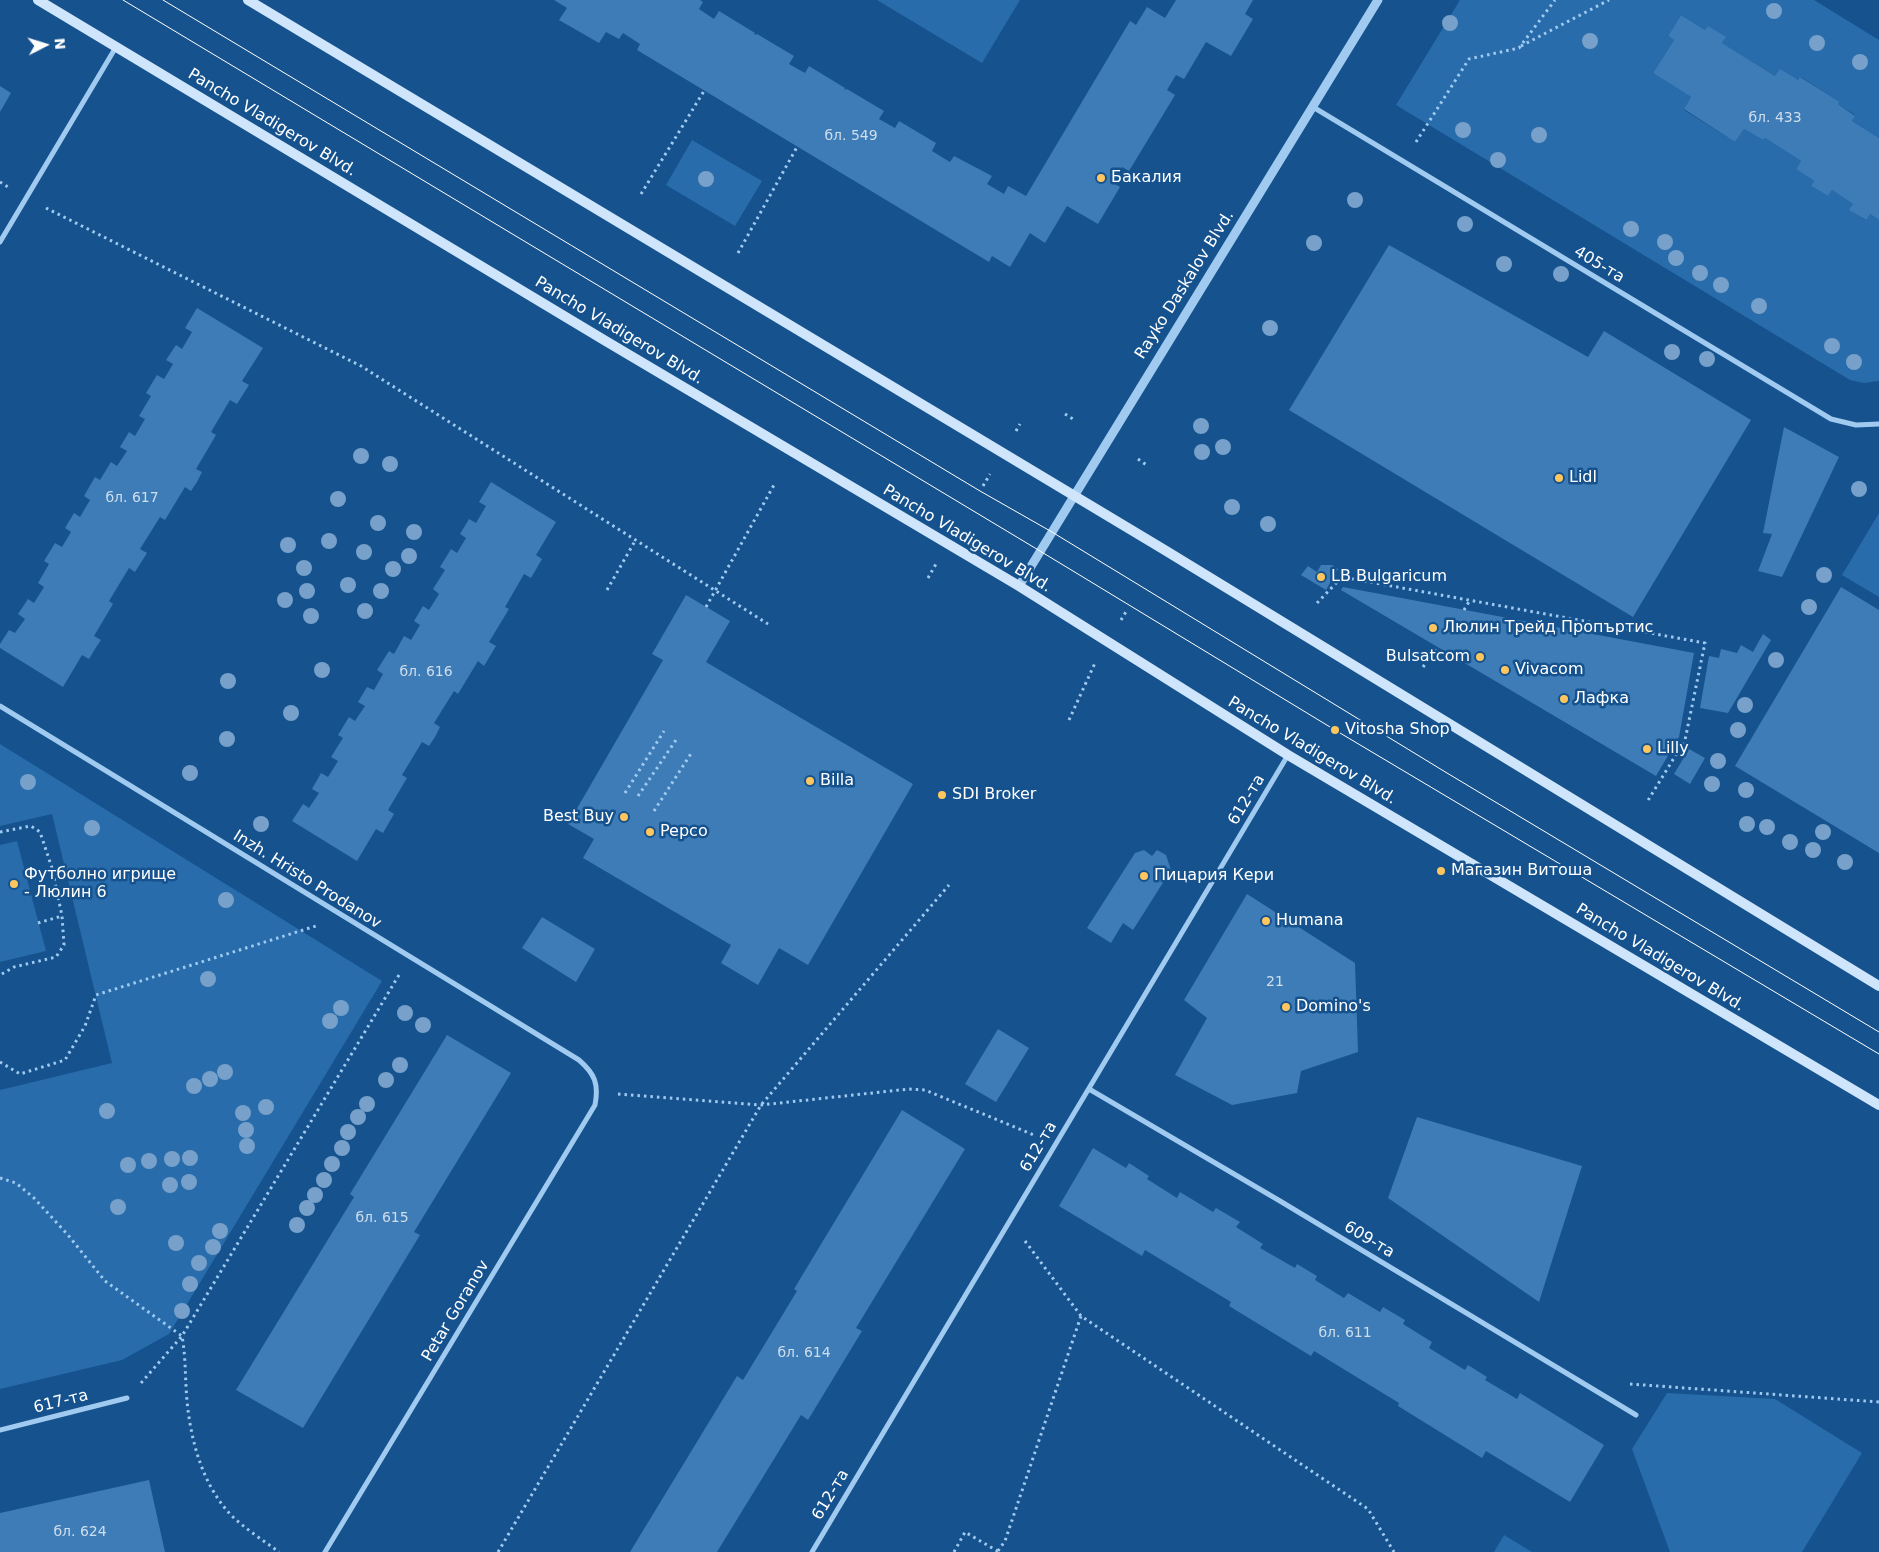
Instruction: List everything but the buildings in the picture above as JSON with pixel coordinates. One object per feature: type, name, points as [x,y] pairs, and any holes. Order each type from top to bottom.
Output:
[{"type":"main road","name":"Pancho Vladigerov Blvd.","points":[[38,0],[604,340],[1019,586],[1288,755],[1879,1105]]},
{"type":"main road","points":[[248,0],[1174,556],[1879,986]]},
{"type":"street","name":"Rayko Daskalov Blvd.","points":[[1019,586],[1378,0]]},
{"type":"street","points":[[0,242],[116,47]]},
{"type":"street","name":"405-та","points":[[1312,107],[1831,419],[1856,426],[1879,424]]},
{"type":"street","name":"Inzh. Hristo Prodanov","points":[[0,706],[106,769],[579,1060],[589,1069],[595,1080]]},
{"type":"street","name":"612-та","points":[[812,1552],[1288,755]]},
{"type":"street","name":"Petar Goranov","points":[[328,1551],[595,1105],[597,1092],[595,1080]]},
{"type":"street","name":"609-та","points":[[1089,1089],[1280,1200],[1636,1415]]},
{"type":"street","name":"617-та","points":[[0,1430],[128,1398]]},
{"type":"path","points":[[1518,48],[1555,0]]},
{"type":"path","points":[[1404,162],[1469,59],[1518,48],[1609,0]]},
{"type":"path","points":[[641,194],[704,91]]},
{"type":"path","points":[[738,253],[797,147]]},
{"type":"path","points":[[0,182],[26,198],[361,366],[768,624]]},
{"type":"path","points":[[1065,414],[1073,419]]},
{"type":"path","points":[[1016,430],[1020,424]]},
{"type":"path","points":[[1138,459],[1148,466]]},
{"type":"path","points":[[706,607],[774,486]]},
{"type":"path","points":[[607,590],[636,540]]},
{"type":"path","points":[[928,578],[939,559]]},
{"type":"path","points":[[1317,604],[1342,577],[1705,643],[1685,740],[1648,802]]},
{"type":"path","points":[[1464,610],[1470,600]]},
{"type":"path","points":[[1120,622],[1127,610]]},
{"type":"path","points":[[1423,667],[1438,648]]},
{"type":"path","points":[[1068,720],[1098,658]]},
{"type":"path","points":[[625,794],[664,732]]},
{"type":"path","points":[[638,796],[676,740]]},
{"type":"path","points":[[654,811],[692,752]]},
{"type":"path","points":[[0,832],[31,826],[40,832],[52,868],[62,916],[64,945],[56,957],[14,968],[0,975]]},
{"type":"path","points":[[498,1552],[761,1105],[949,885]]},
{"type":"path","points":[[38,923],[62,916]]},
{"type":"path","points":[[0,1062],[20,1074],[66,1060],[85,1026],[96,996],[316,926]]},
{"type":"path","points":[[128,1398],[182,1336],[409,957]]},
{"type":"path","points":[[597,1092],[761,1105],[909,1088],[925,1090],[1055,1144]]},
{"type":"path","points":[[0,1178],[16,1183],[34,1198],[68,1235],[105,1281],[182,1336],[185,1350],[187,1403],[197,1457],[214,1491],[233,1517],[279,1552]]},
{"type":"path","points":[[1009,1221],[1081,1316],[1368,1509],[1394,1552]]},
{"type":"path","points":[[954,1552],[965,1532],[998,1552],[1005,1541],[1081,1316]]},
{"type":"path","points":[[1627,1384],[1879,1402]]},
{"type":"shaded area","points":[[877,0],[1020,0],[982,63]]},
{"type":"shaded area","points":[[1460,0],[1814,0],[1879,40],[1879,138],[1852,121],[1855,115],[1838,104],[1840,102],[1801,77],[1798,80],[1775,76],[1722,43],[1725,38],[1705,30],[1681,15],[1668,36],[1674,40],[1653,73],[1691,97],[1684,110],[1735,142],[1744,129],[1763,140],[1765,138],[1801,161],[1796,169],[1814,181],[1811,186],[1828,196],[1832,190],[1853,204],[1850,210],[1865,220],[1870,214],[1879,220],[1879,381],[1864,383],[1850,380],[1396,105]]},
{"type":"shaded area","points":[[692,140],[762,181],[735,226],[666,185]]},
{"type":"shaded area","points":[[1879,513],[1879,597],[1842,575]]},
{"type":"shaded area","points":[[0,744],[382,981],[169,1334],[122,1360],[0,1389],[0,1090],[112,1063],[52,814],[0,826]]},
{"type":"shaded area","name":"Футболно игрище - Люлин 6","points":[[17,841],[46,951],[0,962],[0,845]]},
{"type":"shaded area","points":[[1667,1393],[1775,1399],[1862,1453],[1802,1552],[1670,1552],[1632,1449]]},
{"type":"shaded area","points":[[1504,1535],[1532,1552],[1494,1552]]},
{"type":"tram line","points":[[123,0],[1335,730],[1879,1054]]},
{"type":"tram line","points":[[163,0],[980,491],[1052,532],[1447,773],[1879,1032]]},
{"type":"place","name":"Бакалия","points":[[1101,178]]},
{"type":"place","name":"Lidl","points":[[1559,478]]},
{"type":"place","name":"LB Bulgaricum","points":[[1321,577]]},
{"type":"place","name":"Люлин Трейд Пропъртис","points":[[1433,628]]},
{"type":"place","name":"Bulsatcom","points":[[1480,657]]},
{"type":"place","name":"Vivacom","points":[[1505,670]]},
{"type":"place","name":"Лафка","points":[[1564,699]]},
{"type":"place","name":"Vitosha Shop","points":[[1335,730]]},
{"type":"place","name":"Lilly","points":[[1647,749]]},
{"type":"place","name":"Billa","points":[[810,781]]},
{"type":"place","name":"SDI Broker","points":[[942,795]]},
{"type":"place","name":"Best Buy","points":[[624,817]]},
{"type":"place","name":"Pepco","points":[[650,832]]},
{"type":"place","name":"Магазин Витоша","points":[[1441,871]]},
{"type":"place","name":"Пицария Кери","points":[[1144,876]]},
{"type":"place","name":"Футболно игрище - Люлин 6","points":[[14,884]]},
{"type":"place","name":"Humana","points":[[1266,921]]},
{"type":"place","name":"Domino's","points":[[1286,1007]]}]
